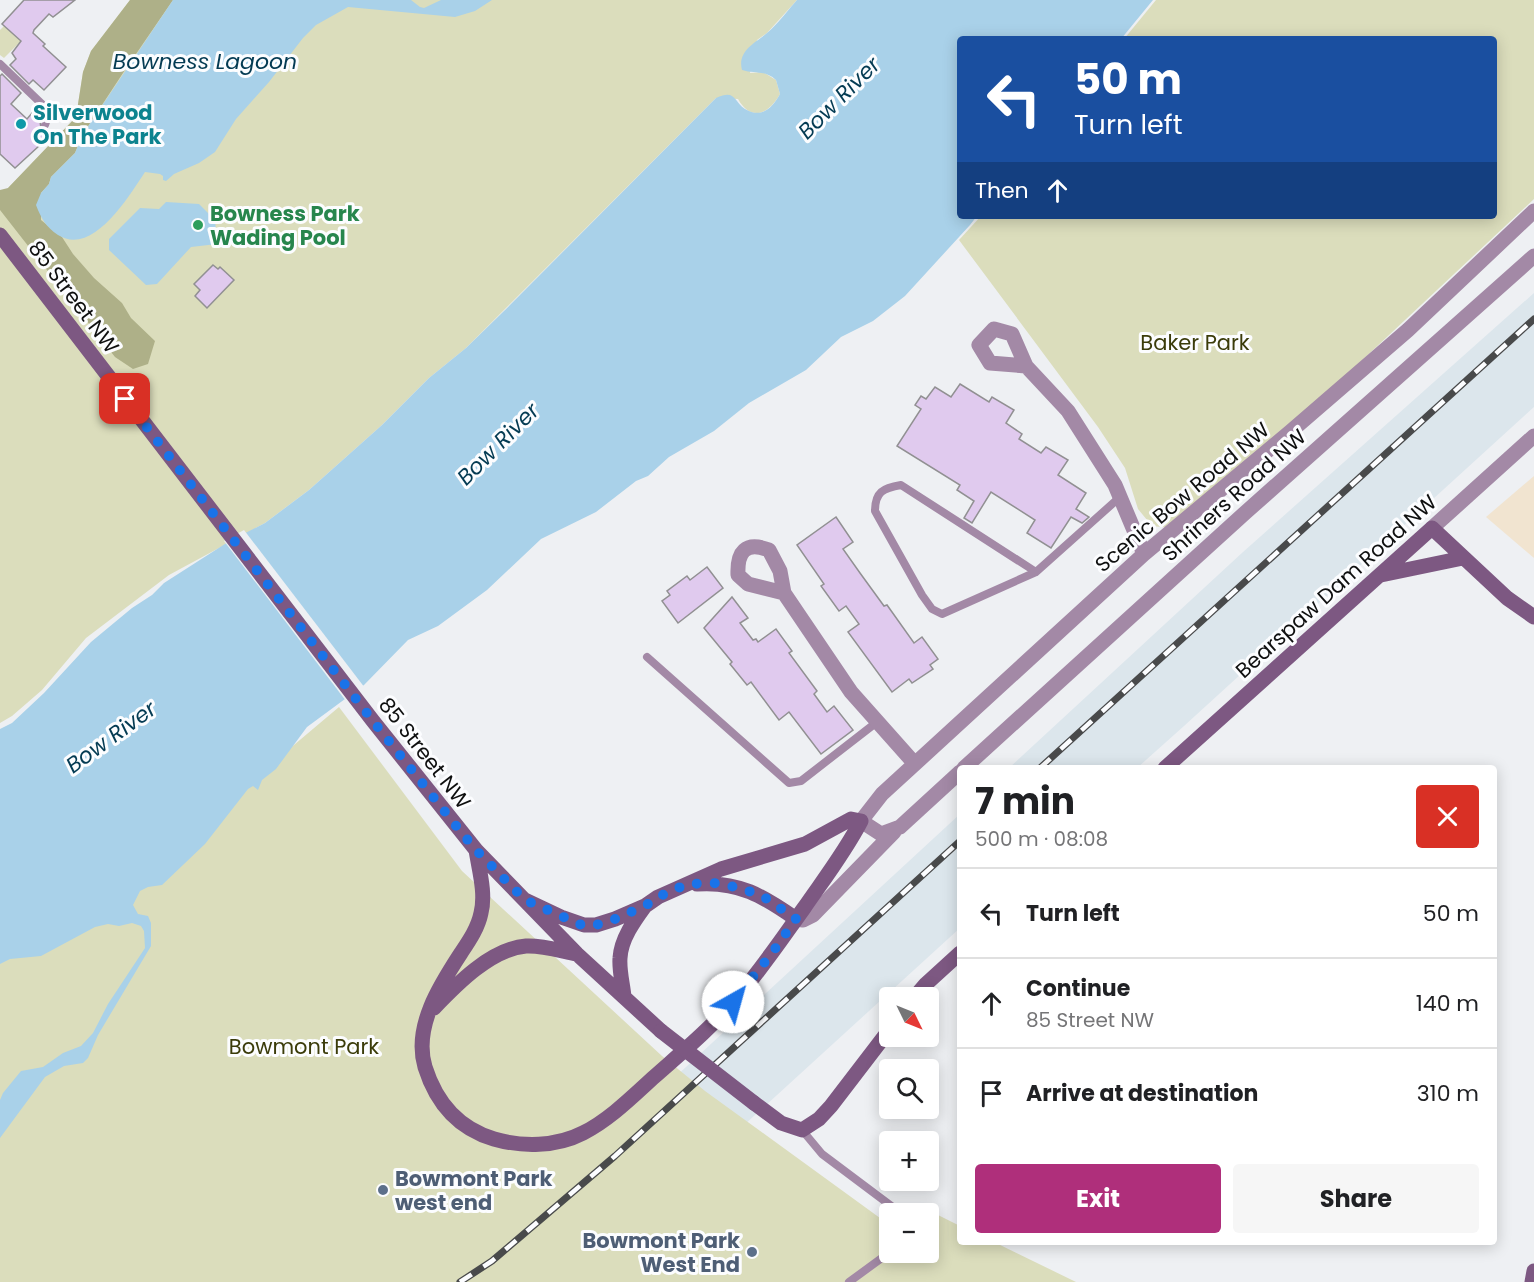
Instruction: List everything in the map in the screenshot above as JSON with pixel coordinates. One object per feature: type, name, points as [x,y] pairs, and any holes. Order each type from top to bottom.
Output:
[{"type":"street","name":"Scenic Bow Road NW","points":[[861,821],[882,794],[1144,554],[1408,330],[1534,211]]},
{"type":"street","name":"85 Street NW","points":[[0,234],[373,721],[476,850],[577,954],[661,1031],[781,1122],[802,1130]]},
{"type":"street","name":"Shriners Road NW","points":[[967,765],[1237,520],[1534,256]]},
{"type":"street","points":[[1026,366],[1068,411],[1115,485],[1144,554]]},
{"type":"street","name":"Bearspaw Dam Road NW","points":[[1168,765],[1534,436]]},
{"type":"street","points":[[1432,528],[1507,598],[1534,617]]},
{"type":"street","points":[[1377,576],[1463,558]]},
{"type":"street","points":[[784,592],[851,692],[915,764]]},
{"type":"street","points":[[687,884],[714,883],[741,888],[764,897],[796,919],[803,920],[813,915],[900,827],[957,775]]},
{"type":"street","points":[[525,900],[584,926],[596,925],[645,906],[658,897],[721,869],[805,844],[851,819],[861,821],[881,834],[900,827]]},
{"type":"street","points":[[476,850],[482,886],[482,912],[476,929],[438,989],[422,1043],[424,1064],[435,1093],[450,1112],[474,1130],[489,1137],[526,1144],[563,1141],[582,1134],[607,1118],[704,1033],[733,1002],[772,953],[846,849],[861,821]]},
{"type":"street","points":[[624,998],[620,958],[622,946],[632,924],[645,906]]},
{"type":"street","points":[[430,1012],[468,975],[502,951],[527,946],[577,954]]},
{"type":"street","points":[[923,987],[957,956]]},
{"type":"street","points":[[802,1130],[819,1119],[831,1106],[879,1043]]},
{"type":"street","points":[[1532,1282],[1534,1271]]},
{"type":"lane","points":[[0,64],[46,108],[48,116],[45,126]]},
{"type":"lane","points":[[1036,572],[901,485],[885,488],[875,500],[875,512],[922,595],[932,609],[942,614],[1036,572],[1120,497]]},
{"type":"lane","points":[[647,657],[789,783],[801,782],[878,722]]},
{"type":"lane","name":"85 Street NW","points":[[802,1130],[822,1154],[887,1203]]},
{"type":"lane","points":[[849,1282],[879,1260]]},
{"type":"shaded area","points":[[1534,293],[1534,407],[1184,726],[1140,765],[1012,765],[1243,552]]},
{"type":"shaded area","points":[[1534,476],[1534,558],[1486,517]]},
{"type":"shaded area","points":[[957,817],[957,931],[895,987],[879,987],[879,1002],[732,1136],[424,1282],[647,1103]]},
{"type":"green space","points":[[130,0],[797,0],[767,33],[757,40],[750,73],[763,72],[776,80],[780,94],[771,106],[760,113],[754,113],[748,111],[738,99],[716,98],[466,348],[429,378],[382,425],[309,490],[265,523],[169,575],[86,638],[42,690],[12,716],[0,723],[0,203],[8,188],[76,117],[83,72],[91,51]]},
{"type":"green space","points":[[130,0],[173,0],[83,134],[75,153],[51,177],[49,184],[41,193],[41,220],[62,237],[94,278],[122,303],[131,318],[155,341],[148,364],[133,369],[115,357],[0,210],[0,190],[8,188],[76,117],[83,72],[91,51]]},
{"type":"green space","name":"Baker Park","points":[[1156,0],[1534,0],[1534,199],[1308,411],[1170,528],[1152,526],[1138,509],[1125,468],[1098,427],[959,240],[978,219],[1497,219],[1497,36],[1126,36]]},
{"type":"green space","points":[[4,26],[21,41],[4,58],[0,55],[0,30]]},
{"type":"green space","name":"Bowmont Park","points":[[339,707],[462,871],[662,1056],[705,1091],[879,1217],[879,1263],[939,1263],[939,1216],[957,1224],[957,1245],[1000,1245],[1076,1282],[0,1282],[0,945],[103,906]]},
{"type":"water","name":"Bowness Lagoon","points":[[173,0],[411,0],[424,8],[441,0],[492,0],[475,11],[455,17],[348,7],[316,25],[303,38],[269,82],[236,119],[215,152],[199,163],[174,174],[166,181],[160,174],[145,172],[120,208],[97,231],[84,238],[71,240],[58,235],[47,225],[38,210],[36,205],[41,193],[49,184],[51,177],[75,153],[83,134]]},
{"type":"water","name":"Bow River","points":[[797,0],[1153,0],[1123,36],[957,36],[957,219],[975,219],[970,225],[905,296],[873,321],[841,337],[806,370],[749,403],[714,431],[669,457],[648,476],[636,481],[596,512],[541,539],[487,590],[438,626],[408,640],[364,685],[307,727],[276,769],[262,780],[258,790],[253,786],[248,789],[205,844],[162,885],[140,891],[133,905],[138,914],[148,916],[151,923],[151,946],[98,1035],[88,1058],[83,1063],[64,1066],[45,1077],[0,1138],[0,1100],[3,1093],[21,1071],[43,1067],[63,1053],[81,1046],[93,1033],[108,1004],[145,948],[144,931],[141,926],[132,923],[119,926],[108,924],[95,927],[41,956],[10,959],[0,964],[0,729],[12,723],[44,693],[91,642],[164,583],[228,542],[265,523],[309,490],[382,425],[429,378],[466,348],[716,98],[731,95],[741,106],[751,112],[757,113],[770,108],[780,94],[776,80],[764,73],[742,70],[741,63],[748,48],[779,22]]},
{"type":"water","points":[[166,202],[199,204],[215,220],[217,244],[191,247],[157,284],[146,285],[109,250],[109,239],[140,208],[159,209]]},
{"type":"pier","points":[[244,530],[365,688],[346,701],[224,541]]},
{"type":"building","points":[[24,0],[75,0],[53,17],[49,14],[34,30],[33,33],[45,44],[43,46],[66,67],[44,90],[33,80],[29,84],[10,65],[16,59],[12,53],[21,41],[2,24]]},
{"type":"building","name":"Silverwood On The Park","points":[[2,74],[21,93],[11,104],[27,119],[32,113],[40,121],[41,129],[50,131],[40,145],[15,168],[0,154],[0,76]]},
{"type":"building","points":[[213,265],[218,269],[220,267],[234,280],[207,308],[195,296],[200,290],[194,284]]},
{"type":"building","points":[[960,384],[989,402],[992,397],[1014,410],[1006,423],[1022,434],[1019,439],[1041,453],[1046,447],[1068,460],[1058,475],[1086,493],[1076,509],[1089,517],[1082,523],[1071,517],[1051,548],[1027,533],[1035,520],[991,492],[972,523],[964,518],[974,501],[957,490],[960,485],[897,446],[921,409],[915,405],[921,396],[926,399],[935,387],[951,397]]},
{"type":"building","points":[[836,517],[853,542],[843,549],[860,573],[884,606],[887,605],[914,643],[922,637],[938,659],[930,665],[933,669],[912,683],[909,679],[892,692],[848,632],[859,624],[846,606],[839,611],[821,586],[824,584],[797,545]]},
{"type":"building","points":[[707,567],[723,588],[678,623],[662,601],[670,595],[667,591],[687,576],[690,580]]},
{"type":"building","points":[[732,597],[748,618],[740,623],[753,640],[756,639],[758,642],[776,629],[792,651],[789,653],[817,691],[814,694],[827,712],[834,706],[853,730],[821,754],[789,712],[779,720],[751,682],[747,685],[730,664],[732,662],[704,628]]},
{"type":"railway","points":[[1043,765],[1534,319]]},
{"type":"railway","points":[[460,1282],[492,1261],[615,1156],[957,844]]},
{"type":"place","name":"Silverwood On The Park","points":[[21,124]]},
{"type":"place","name":"Bowness Park Wading Pool","points":[[198,225]]},
{"type":"place","name":"Bowmont Park west end","points":[[383,1190]]},
{"type":"place","name":"Bowmont Park West End","points":[[752,1252]]},
{"type":"route","points":[[125,399],[461,832],[525,900],[584,926],[596,925],[630,913],[687,884],[714,883],[741,888],[764,897],[796,919],[733,1002]]}]
